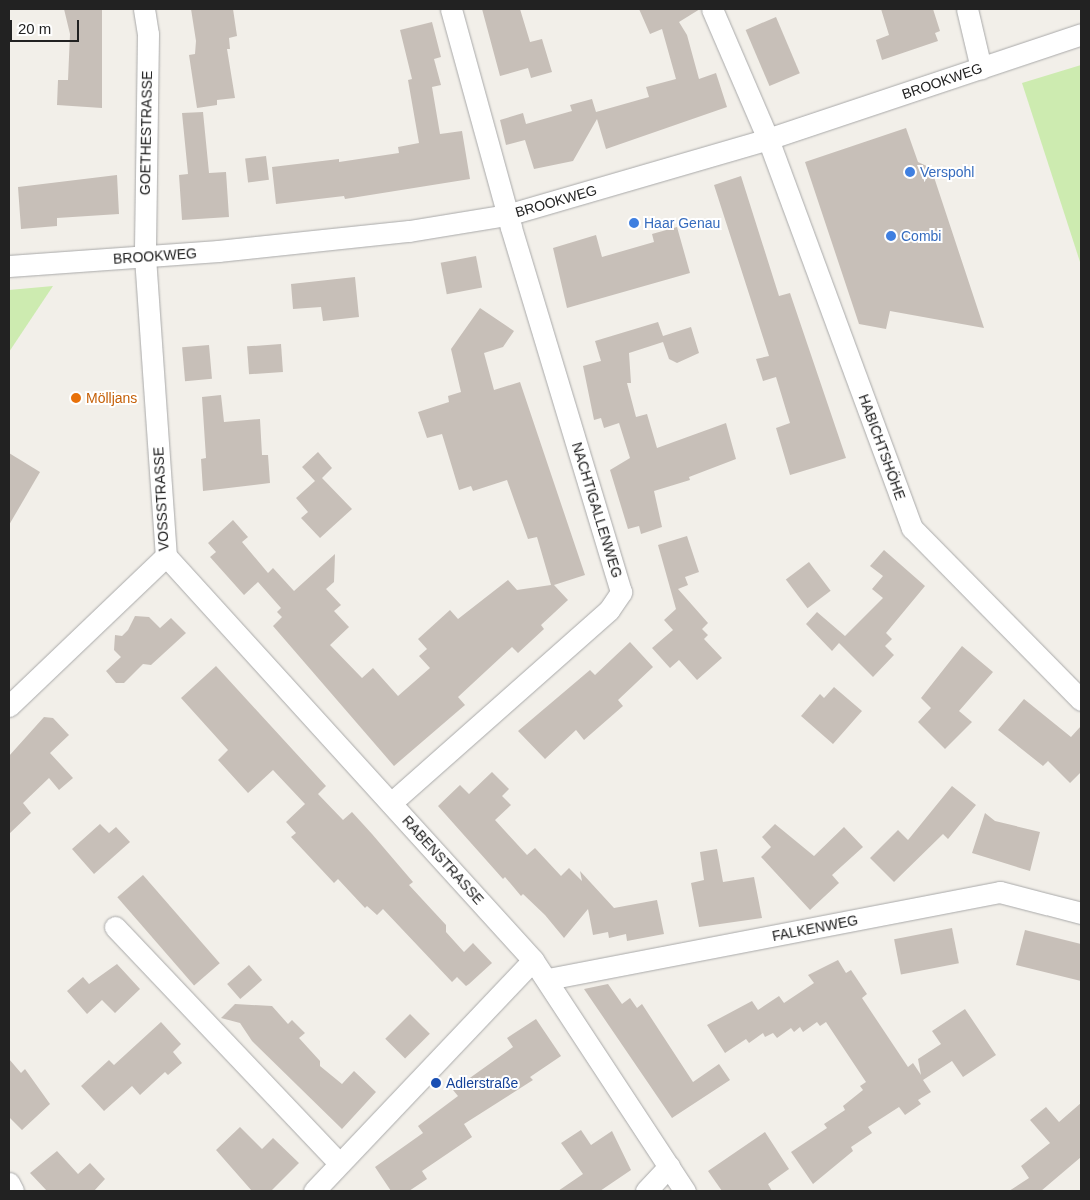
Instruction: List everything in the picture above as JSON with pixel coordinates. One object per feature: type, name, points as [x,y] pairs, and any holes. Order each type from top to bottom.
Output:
[{"type":"street","name":"GOETHESTRASSE","points":[[144,9],[148,34],[145,256]]},
{"type":"street","points":[[451,9],[507,215]]},
{"type":"street","name":"HABICHTSHÖHE","points":[[712,9],[768,139],[912,528],[1081,700]]},
{"type":"street","points":[[967,9],[981,68]]},
{"type":"street","name":"BROOKWEG","points":[[9,266],[145,256],[409,231],[507,215],[768,139],[1081,34]]},
{"type":"street","name":"NACHTIGALLENWEG","points":[[391,803],[609,610],[622,592],[507,215]]},
{"type":"street","name":"VOSSSTRASSE","points":[[9,706],[166,556],[145,256]]},
{"type":"street","name":"RABENSTRASSE","points":[[166,556],[533,960],[548,979],[685,1191]]},
{"type":"street","name":"FALKENWEG","points":[[548,979],[1000,892],[1081,913]]},
{"type":"street","points":[[115,927],[339,1163]]},
{"type":"street","points":[[314,1191],[533,960]]},
{"type":"street","points":[[646,1191],[669,1166]]},
{"type":"street","points":[[9,1183],[13,1191]]},
{"type":"green space","points":[[1081,65],[1081,265],[1022,83]]},
{"type":"green space","points":[[53,286],[9,352],[9,290]]},
{"type":"building","points":[[64,9],[102,9],[102,108],[57,105],[58,80],[68,80],[70,34]]},
{"type":"building","points":[[191,9],[233,9],[237,36],[229,38],[230,49],[227,49],[235,98],[217,100],[217,105],[197,108],[189,55],[195,54],[196,41]]},
{"type":"building","points":[[482,9],[520,9],[530,42],[542,39],[552,72],[531,78],[528,68],[500,76]]},
{"type":"building","points":[[639,9],[700,9],[679,22],[687,35],[699,79],[716,73],[727,107],[606,149],[597,119],[573,161],[534,169],[525,140],[506,145],[500,120],[523,113],[526,124],[572,111],[570,105],[592,99],[596,112],[649,97],[646,87],[676,79],[662,29],[650,34]]},
{"type":"building","points":[[881,9],[933,9],[940,31],[935,33],[938,41],[882,60],[876,40],[889,35]]},
{"type":"building","points":[[776,17],[800,73],[769,86],[746,30]]},
{"type":"building","points":[[432,22],[441,57],[434,59],[441,85],[432,87],[440,134],[462,131],[470,179],[345,199],[344,196],[276,204],[272,167],[339,159],[339,162],[399,153],[398,147],[419,143],[408,80],[412,79],[400,30]]},
{"type":"building","points":[[203,112],[209,173],[226,172],[229,217],[182,220],[179,175],[188,174],[182,113]]},
{"type":"building","name":"Combi","points":[[906,128],[918,162],[931,168],[984,328],[890,311],[886,329],[859,324],[805,162]]},
{"type":"building","points":[[266,156],[269,180],[248,182],[245,159]]},
{"type":"building","points":[[117,175],[119,214],[57,218],[57,226],[21,229],[18,187]]},
{"type":"building","points":[[741,176],[779,296],[790,293],[846,458],[790,475],[776,428],[790,423],[776,377],[763,381],[756,359],[769,356],[714,185]]},
{"type":"building","points":[[677,227],[690,273],[567,308],[553,248],[596,235],[602,257],[654,242],[652,234]]},
{"type":"building","points":[[476,256],[482,287],[447,294],[441,263]]},
{"type":"building","points":[[355,277],[359,317],[323,321],[321,307],[293,309],[291,284]]},
{"type":"building","points":[[480,308],[514,331],[503,347],[484,353],[494,390],[520,382],[585,575],[554,585],[568,600],[541,625],[544,629],[518,653],[512,647],[458,697],[465,705],[394,766],[273,626],[282,617],[277,612],[281,608],[258,582],[244,595],[210,557],[216,552],[208,543],[233,520],[248,537],[242,542],[268,573],[273,568],[294,591],[335,554],[334,582],[326,589],[341,605],[334,611],[349,627],[330,645],[362,678],[373,668],[398,696],[430,668],[419,656],[427,649],[418,639],[450,610],[458,619],[508,580],[517,590],[551,585],[537,537],[528,539],[507,480],[473,491],[471,486],[459,490],[442,434],[427,438],[418,412],[449,402],[448,396],[461,392],[451,349]]},
{"type":"building","points":[[658,322],[663,336],[691,327],[699,353],[677,363],[669,359],[663,342],[629,353],[631,383],[627,383],[636,417],[647,414],[657,448],[726,423],[736,459],[689,477],[690,480],[654,491],[662,527],[641,534],[639,526],[628,529],[610,470],[630,458],[619,423],[604,428],[601,418],[594,420],[583,366],[601,361],[595,341]]},
{"type":"building","points":[[281,344],[283,372],[249,374],[247,346]]},
{"type":"building","points":[[209,345],[212,379],[185,381],[182,347]]},
{"type":"building","points":[[221,395],[224,422],[260,419],[262,455],[268,455],[270,483],[203,491],[201,459],[206,458],[202,397]]},
{"type":"building","points":[[318,452],[332,468],[322,478],[352,509],[320,538],[301,518],[308,512],[296,498],[315,481],[302,467]]},
{"type":"building","points":[[9,453],[40,472],[9,525]]},
{"type":"building","points":[[687,536],[699,572],[685,577],[688,585],[678,589],[708,623],[702,629],[708,635],[704,639],[722,658],[697,680],[679,660],[670,668],[652,648],[673,630],[664,620],[676,609],[658,545]]},
{"type":"building","points":[[884,550],[925,586],[886,633],[892,639],[885,646],[894,655],[873,677],[839,643],[832,651],[806,624],[817,612],[845,636],[883,598],[872,589],[883,576],[870,566]]},
{"type":"building","points":[[809,562],[831,591],[808,608],[786,579]]},
{"type":"building","points":[[135,616],[149,617],[160,628],[171,618],[186,633],[151,665],[143,664],[124,683],[116,683],[106,671],[121,657],[114,650],[115,635],[122,636],[128,630]]},
{"type":"building","points":[[630,642],[653,667],[618,700],[623,706],[584,740],[576,730],[545,759],[518,731],[590,670],[595,675]]},
{"type":"building","points":[[962,646],[993,672],[959,711],[972,722],[945,749],[918,722],[931,708],[921,698]]},
{"type":"building","points":[[216,666],[326,786],[318,794],[343,820],[352,812],[372,834],[413,882],[409,885],[446,925],[446,932],[464,952],[473,943],[492,963],[469,984],[466,986],[457,977],[452,982],[383,909],[377,915],[367,906],[365,908],[338,879],[334,883],[291,837],[296,833],[286,822],[305,804],[273,770],[248,793],[218,760],[228,750],[181,698]]},
{"type":"building","points":[[834,687],[862,711],[833,744],[801,716],[820,694],[824,698]]},
{"type":"building","points":[[1024,699],[1071,737],[1081,726],[1081,772],[1070,783],[1048,761],[1043,766],[998,730]]},
{"type":"building","points":[[44,717],[53,718],[69,735],[50,753],[73,778],[59,790],[49,778],[23,803],[31,813],[9,834],[9,756]]},
{"type":"building","points":[[492,772],[509,789],[502,796],[511,805],[495,820],[527,855],[535,848],[561,876],[569,868],[582,881],[580,871],[614,908],[657,900],[664,934],[627,941],[626,934],[609,938],[608,932],[593,935],[588,909],[564,938],[545,915],[523,894],[521,896],[505,877],[503,879],[438,806],[460,785],[469,794]]},
{"type":"building","points":[[952,786],[976,805],[948,839],[943,834],[894,882],[870,858],[898,830],[908,840]]},
{"type":"building","points":[[985,813],[995,821],[1040,832],[1030,871],[972,853]]},
{"type":"building","points":[[100,824],[109,833],[116,827],[130,842],[94,874],[72,849]]},
{"type":"building","points":[[775,824],[814,856],[844,827],[863,847],[832,875],[839,883],[810,910],[761,857],[771,847],[762,837]]},
{"type":"building","points":[[717,849],[723,882],[754,877],[762,918],[699,927],[691,883],[704,880],[700,852]]},
{"type":"building","points":[[143,875],[220,963],[194,986],[117,897]]},
{"type":"building","points":[[952,928],[959,963],[901,975],[894,939]]},
{"type":"building","points":[[1025,930],[1081,944],[1081,981],[1016,965]]},
{"type":"building","points":[[838,960],[846,973],[851,970],[867,994],[862,998],[908,1067],[913,1063],[921,1075],[918,1059],[941,1044],[932,1031],[965,1009],[996,1055],[963,1077],[952,1061],[923,1080],[931,1092],[918,1100],[921,1104],[905,1115],[899,1107],[868,1127],[872,1133],[851,1147],[853,1151],[813,1184],[791,1152],[827,1128],[824,1124],[845,1110],[843,1106],[863,1090],[860,1086],[866,1082],[826,1022],[820,1026],[817,1022],[803,1032],[800,1027],[794,1032],[791,1028],[777,1038],[773,1033],[765,1037],[763,1033],[749,1043],[746,1039],[725,1053],[707,1025],[752,1001],[758,1010],[779,996],[784,1003],[814,983],[808,975]]},
{"type":"building","points":[[117,964],[140,989],[115,1013],[102,1000],[87,1014],[67,991],[83,977],[89,984]]},
{"type":"building","points":[[249,965],[262,980],[240,999],[227,984]]},
{"type":"building","points":[[608,984],[622,1004],[630,998],[637,1008],[642,1004],[693,1082],[719,1064],[730,1080],[672,1118],[584,989]]},
{"type":"building","points":[[235,1004],[272,1006],[288,1024],[292,1020],[305,1033],[299,1038],[320,1061],[320,1066],[342,1084],[354,1071],[376,1092],[342,1129],[252,1041],[240,1023],[221,1018]]},
{"type":"building","points":[[410,1014],[430,1034],[405,1059],[385,1039]]},
{"type":"building","points":[[536,1019],[561,1056],[530,1077],[533,1080],[464,1124],[472,1137],[422,1171],[427,1179],[409,1191],[391,1191],[375,1167],[423,1133],[418,1126],[458,1096],[453,1090],[513,1047],[507,1038]]},
{"type":"building","points":[[161,1022],[181,1044],[173,1052],[182,1063],[168,1075],[165,1072],[140,1095],[132,1086],[104,1111],[81,1086],[109,1060],[114,1065]]},
{"type":"building","points":[[9,1059],[21,1073],[25,1069],[50,1104],[22,1130],[9,1117]]},
{"type":"building","points":[[1081,1103],[1081,1157],[1041,1191],[1009,1191],[1029,1178],[1021,1166],[1050,1143],[1030,1120],[1046,1107],[1059,1122]]},
{"type":"building","points":[[240,1127],[262,1149],[273,1138],[299,1163],[271,1191],[252,1191],[216,1150]]},
{"type":"building","points":[[581,1130],[591,1145],[612,1131],[631,1170],[600,1191],[558,1191],[583,1174],[561,1143]]},
{"type":"building","points":[[765,1132],[789,1169],[768,1184],[772,1191],[722,1191],[708,1171]]},
{"type":"building","points":[[57,1151],[78,1174],[90,1163],[105,1179],[94,1191],[47,1191],[30,1173]]},
{"type":"place","name":"Verspohl","points":[[910,172]]},
{"type":"place","name":"Haar Genau","points":[[634,223]]},
{"type":"place","name":"Combi","points":[[891,236]]},
{"type":"place","name":"Mölljans","points":[[76,398]]},
{"type":"place","name":"Adlerstraße","points":[[436,1083]]}]
